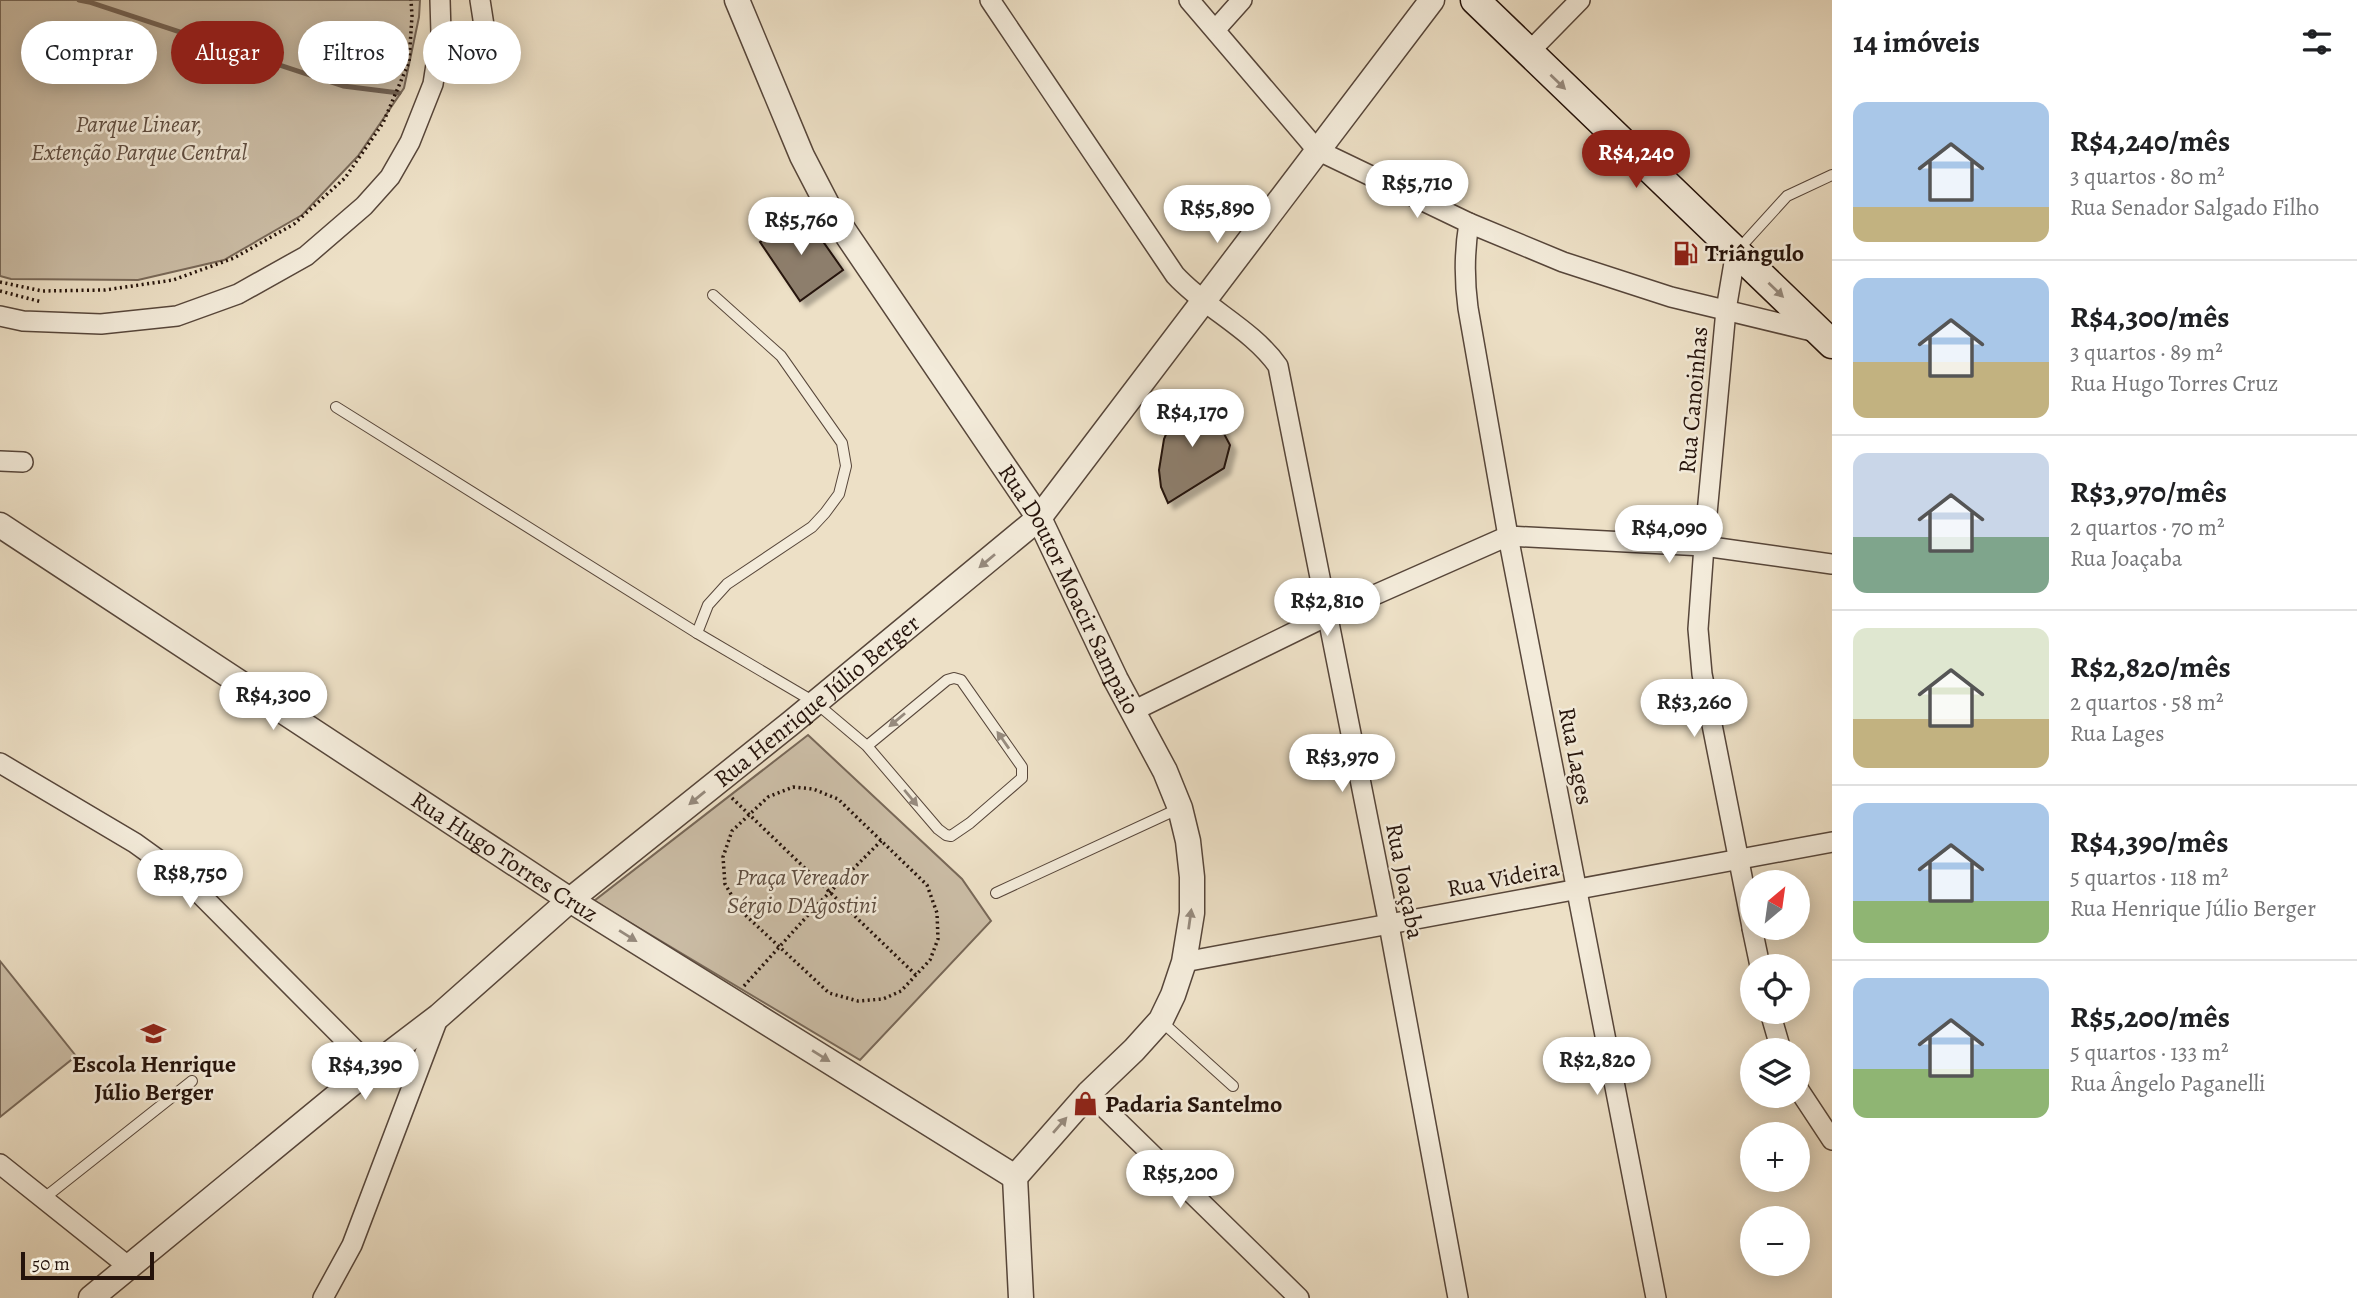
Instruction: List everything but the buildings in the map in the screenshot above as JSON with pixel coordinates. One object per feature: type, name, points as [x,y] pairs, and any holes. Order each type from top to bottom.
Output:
[{"type":"main road","points":[[1475,0],[1826,338]]},
{"type":"street","points":[[0,316],[23,321],[101,324],[177,316],[238,294],[306,256],[364,206],[390,177],[410,142],[433,84],[441,33],[440,0]]},
{"type":"street","points":[[480,0],[483,21]]},
{"type":"street","name":"Rua Doutor Moacir Sampaio","points":[[737,0],[802,156],[830,210],[1039,518],[1165,771],[1180,808],[1188,841],[1192,913],[1184,962],[1161,1020],[1089,1093],[1015,1177]]},
{"type":"street","name":"Rua Joaçaba","points":[[990,0],[1167,265],[1203,302],[1267,349],[1279,366],[1389,925],[1458,1298]]},
{"type":"street","points":[[1189,0],[1317,150],[1469,223],[1563,262],[1625,284],[1826,338]]},
{"type":"street","points":[[1216,29],[1242,0]]},
{"type":"street","name":"Rua Henrique Júlio Berger","points":[[91,1298],[372,1067],[439,1016],[570,900],[816,703],[1039,518],[1432,0]]},
{"type":"street","points":[[1528,53],[1580,0]]},
{"type":"street","name":"Rua Lages","points":[[1469,223],[1464,255],[1465,288],[1508,536],[1656,1298]]},
{"type":"street","name":"Rua Canoinhas","points":[[1736,251],[1726,310],[1698,607],[1699,649],[1740,873]]},
{"type":"street","points":[[0,461],[23,462]]},
{"type":"street","name":"Rua Hugo Torres Cruz","points":[[4,535],[570,900],[1015,1177]]},
{"type":"street","points":[[1133,711],[1327,615],[1508,536],[1704,546],[1832,564]]},
{"type":"street","points":[[0,763],[143,849],[185,878],[372,1067]]},
{"type":"street","name":"Rua Videira","points":[[1184,962],[1832,842]]},
{"type":"street","points":[[323,1298],[352,1245],[439,1016]]},
{"type":"street","points":[[1089,1093],[1299,1298]]},
{"type":"street","points":[[1810,1107],[1832,1140]]},
{"type":"street","points":[[0,1164],[129,1267]]},
{"type":"street","points":[[1015,1177],[1021,1298]]},
{"type":"lane","points":[[1736,251],[1787,196],[1832,175]]},
{"type":"lane","points":[[697,633],[708,606],[727,584],[812,527],[825,513],[839,494],[846,466],[842,443],[781,356],[713,295]]},
{"type":"lane","points":[[336,407],[697,633],[816,703],[867,746],[946,835],[951,836],[970,822],[1022,778],[1022,768],[961,680],[954,678],[947,680],[867,746]]},
{"type":"lane","points":[[996,893],[1180,808]]},
{"type":"lane","points":[[1161,1020],[1233,1086]]},
{"type":"lane","points":[[43,1199],[192,1081]]},
{"type":"path","points":[[0,282],[42,291],[105,290],[173,280],[234,258],[294,224],[345,178],[383,123],[409,62],[411,0]]},
{"type":"path","points":[[0,291],[51,304]]},
{"type":"path","points":[[793,787],[813,789],[838,799],[882,840],[928,885],[937,913],[938,939],[930,960],[917,976],[901,991],[883,999],[858,1001],[829,993],[741,911],[725,884],[723,857],[732,831],[768,797],[793,787]]},
{"type":"path","points":[[725,792],[917,976]]},
{"type":"path","points":[[731,1000],[830,892],[882,840]]},
{"type":"green space","name":"Parque Linear, Extenção Parque Central","points":[[0,0],[420,0],[409,64],[409,21],[298,21],[298,84],[405,84],[358,156],[302,215],[224,260],[138,280],[11,279],[0,276]]},
{"type":"green space","name":"Praça Vereador Sérgio D'Agostini","points":[[808,735],[962,879],[991,921],[860,1060],[594,901]]},
{"type":"green space","points":[[0,961],[76,1056],[0,1117]]},
{"type":"waterway","points":[[79,0],[343,86],[399,93]]},
{"type":"place","name":"Triângulo","points":[[1685,253]]},
{"type":"place","name":"Escola Henrique Júlio Berger","points":[[154,1033]]},
{"type":"place","name":"Padaria Santelmo","points":[[1085,1104]]}]
